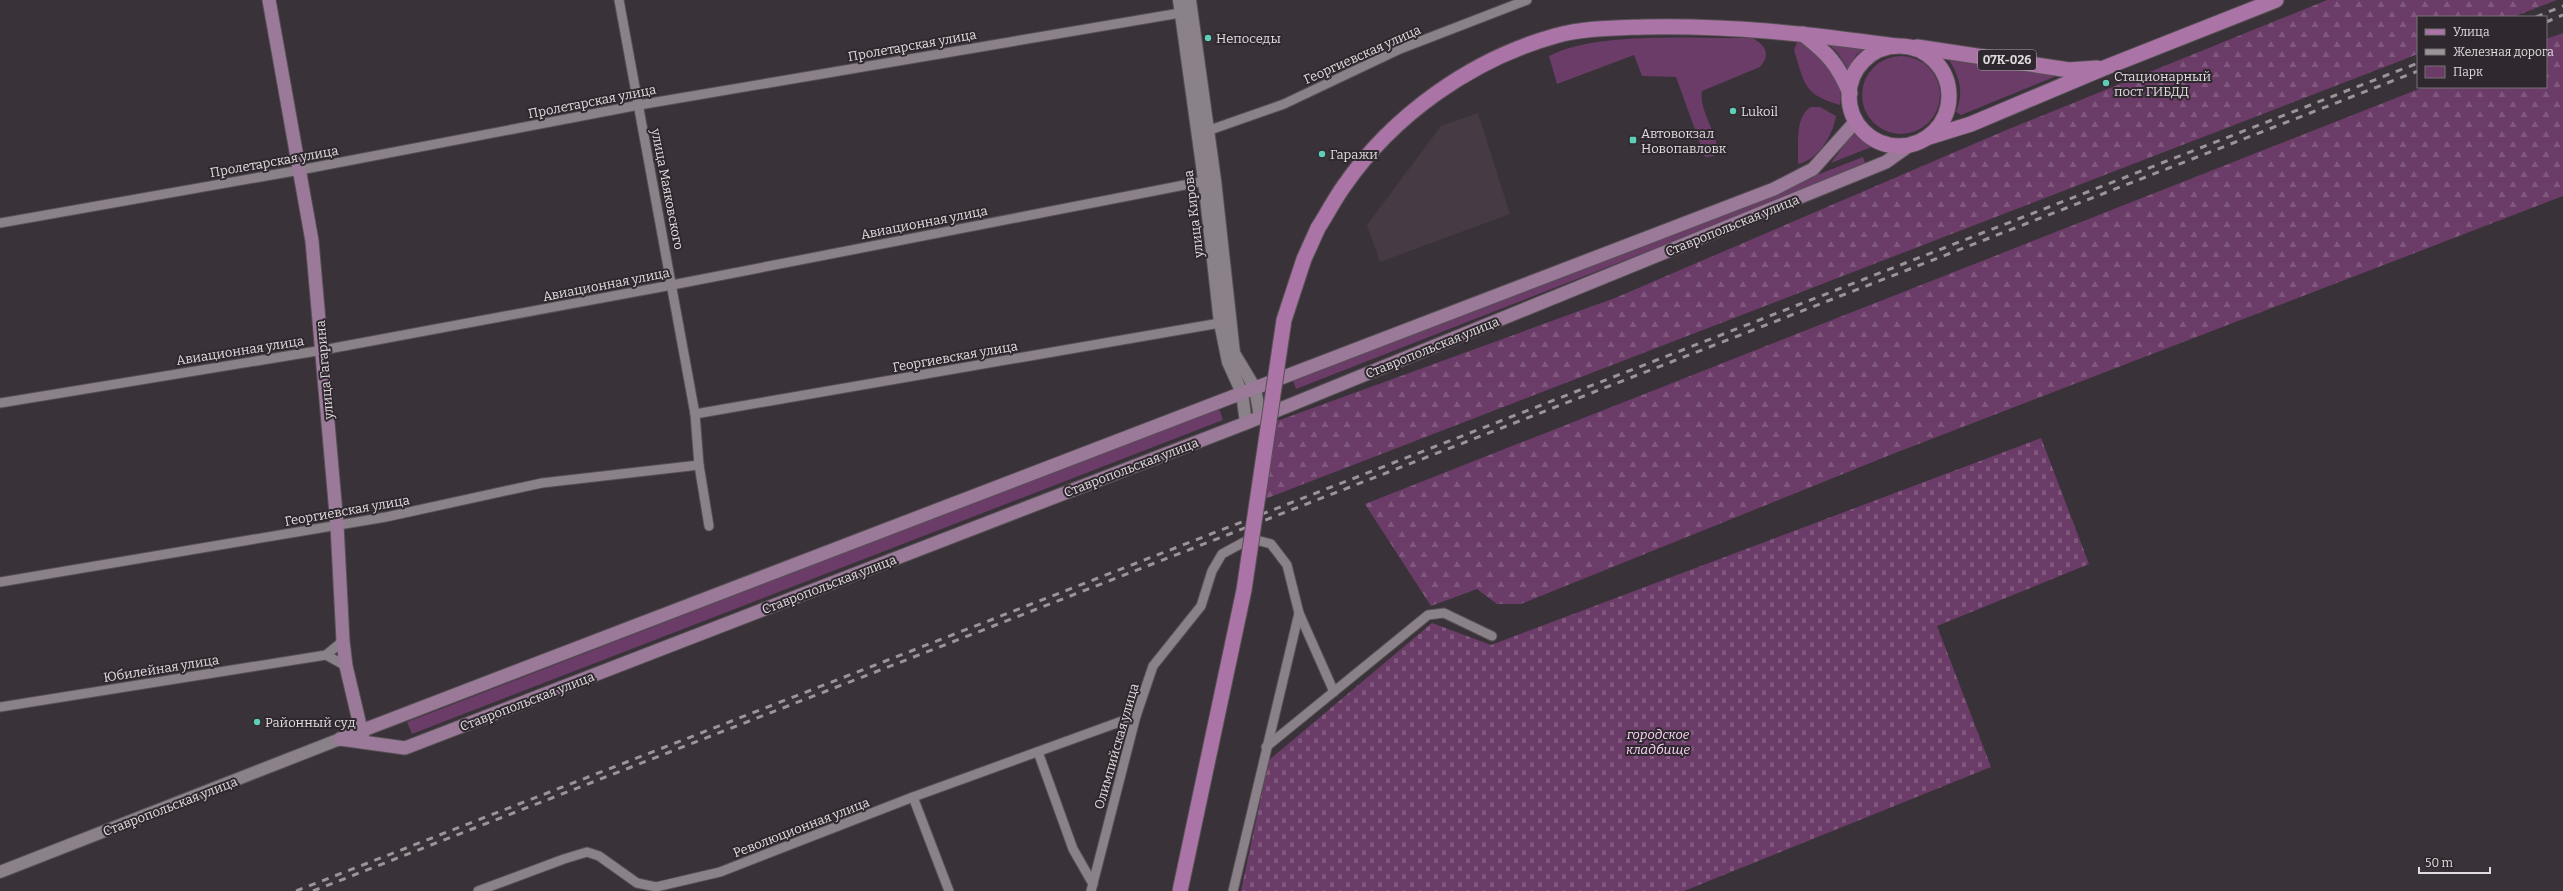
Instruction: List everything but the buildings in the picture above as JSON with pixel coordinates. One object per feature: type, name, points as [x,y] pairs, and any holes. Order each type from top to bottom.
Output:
[{"type":"main road","name":"улица Гагарина","points":[[270,0],[312,241],[323,350],[337,525],[343,641],[346,666],[362,736]]},
{"type":"main road","name":"07К-026","points":[[1926,138],[1971,124],[2104,68],[2276,0]]},
{"type":"main road","points":[[1180,891],[1244,590],[1284,320],[1304,259],[1318,228],[1344,185],[1377,146],[1411,113],[1444,87],[1485,64],[1520,48],[1556,36],[1627,28],[1708,26],[1802,33],[1903,47],[1933,59],[1941,69],[1948,87],[1948,106],[1944,118],[1926,138],[1910,144],[1886,144],[1869,135],[1856,121],[1850,106],[1850,93],[1853,79],[1859,66],[1870,56],[1882,49],[1903,47]]},
{"type":"main road","points":[[1802,33],[1825,51],[1840,69],[1850,93]]},
{"type":"main road","name":"07К-026","points":[[1903,47],[1926,47],[2069,70],[2104,68]]},
{"type":"main road","name":"Ставропольская улица","points":[[340,739],[362,736],[1254,388],[1774,189],[1812,168],[1856,121]]},
{"type":"main road","name":"Ставропольская улица","points":[[362,736],[405,748],[1246,423],[1886,162],[1910,144]]},
{"type":"street","name":"улица Маяковского","points":[[619,0],[695,414],[699,466],[709,526]]},
{"type":"street","name":"улица Кирова","points":[[1179,0],[1187,8],[1207,131],[1209,180],[1220,323],[1228,362],[1242,393],[1246,423]]},
{"type":"street","name":"Георгиевская улица","points":[[1207,131],[1284,104],[1400,49],[1527,0]]},
{"type":"street","name":"Пролетарская улица","points":[[0,223],[300,170],[639,105],[1187,8]]},
{"type":"street","name":"улица Кирова","points":[[1187,8],[1209,180],[1234,353],[1254,388],[1260,417]]},
{"type":"street","name":"Авиационная улица","points":[[0,403],[323,350],[672,285],[1209,180]]},
{"type":"street","name":"Георгиевская улица","points":[[695,414],[1220,323]]},
{"type":"street","name":"Георгиевская улица","points":[[0,582],[386,517],[542,483],[699,466]]},
{"type":"street","name":"Олимпийская улица","points":[[1092,888],[1136,716],[1153,666],[1201,606],[1212,571],[1222,554],[1244,542],[1260,541],[1271,544],[1287,565],[1299,612]]},
{"type":"street","points":[[1299,612],[1334,692]]},
{"type":"street","points":[[1233,891],[1299,612]]},
{"type":"street","points":[[1266,747],[1428,615],[1444,613],[1492,636]]},
{"type":"street","points":[[343,641],[326,655],[346,666]]},
{"type":"street","name":"Юбилейная улица","points":[[0,707],[326,655]]},
{"type":"street","name":"Революционная улица","points":[[478,891],[587,852],[599,856],[637,883],[656,886],[720,872],[913,797],[1136,716]]},
{"type":"street","name":"Ставропольская улица","points":[[0,872],[340,739]]},
{"type":"street","name":"Олимпийская улица","points":[[1038,752],[1073,848],[1092,888]]},
{"type":"street","points":[[913,797],[949,891]]},
{"type":"shaded area","points":[[1478,113],[1510,214],[1380,262],[1367,225],[1441,126]]},
{"type":"green space","points":[[2327,0],[2557,0],[2516,16],[2417,16],[2417,54],[1265,499],[1277,421],[1615,298],[2004,131]]},
{"type":"green space","points":[[2563,33],[2563,196],[1890,455],[1521,604],[1497,604],[1477,589],[1431,606],[1365,504],[2421,88],[2547,88],[2547,39]]},
{"type":"green space","points":[[1648,38],[1752,38],[1764,47],[1766,54],[1760,67],[1702,91],[1703,106],[1717,143],[1718,151],[1714,156],[1705,157],[1676,77],[1642,76],[1634,55],[1557,84],[1549,56],[1569,48],[1593,43],[1620,40]]},
{"type":"green space","points":[[1798,40],[1807,45],[1830,66],[1839,84],[1841,94],[1840,105],[1819,97],[1807,86],[1794,50]]},
{"type":"green space","points":[[1827,43],[1867,47],[1857,54],[1848,69],[1837,52]]},
{"type":"green space","points":[[1893,56],[1909,56],[1923,62],[1934,73],[1940,87],[1940,103],[1934,117],[1923,128],[1909,134],[1893,134],[1879,128],[1868,117],[1862,103],[1862,87],[1868,73],[1879,62]]},
{"type":"green space","points":[[1952,56],[2053,71],[2054,77],[1961,115],[1956,112],[1960,98],[1960,85],[1949,60]]},
{"type":"green space","points":[[1811,107],[1820,107],[1836,116],[1832,131],[1823,146],[1812,157],[1805,162],[1798,164],[1798,132],[1802,118]]},
{"type":"green space","points":[[1852,127],[1874,146],[1831,163],[1844,145]]},
{"type":"green space","points":[[1863,157],[1866,166],[1296,389],[1293,380]]},
{"type":"green space","points":[[1219,408],[1223,420],[412,734],[407,722]]},
{"type":"green space","name":"городское кладбище","points":[[2041,438],[2089,564],[1937,626],[1991,767],[1684,891],[1241,891],[1269,760],[1432,623],[1491,645]]},
{"type":"railway","points":[[2538,16],[2563,6]]},
{"type":"railway","points":[[2547,22],[2563,15]]},
{"type":"railway","points":[[296,891],[2417,63]]},
{"type":"railway","points":[[313,891],[2417,71]]},
{"type":"place","name":"Непоседы","points":[[1208,38]]},
{"type":"place","name":"Стационарный пост ГИБДД","points":[[2106,83]]},
{"type":"place","name":"Lukoil","points":[[1733,111]]},
{"type":"place","name":"Автовокзал Новопавловк","points":[[1633,140]]},
{"type":"place","name":"Гаражи","points":[[1322,154]]},
{"type":"place","name":"Районный суд","points":[[257,722]]}]
